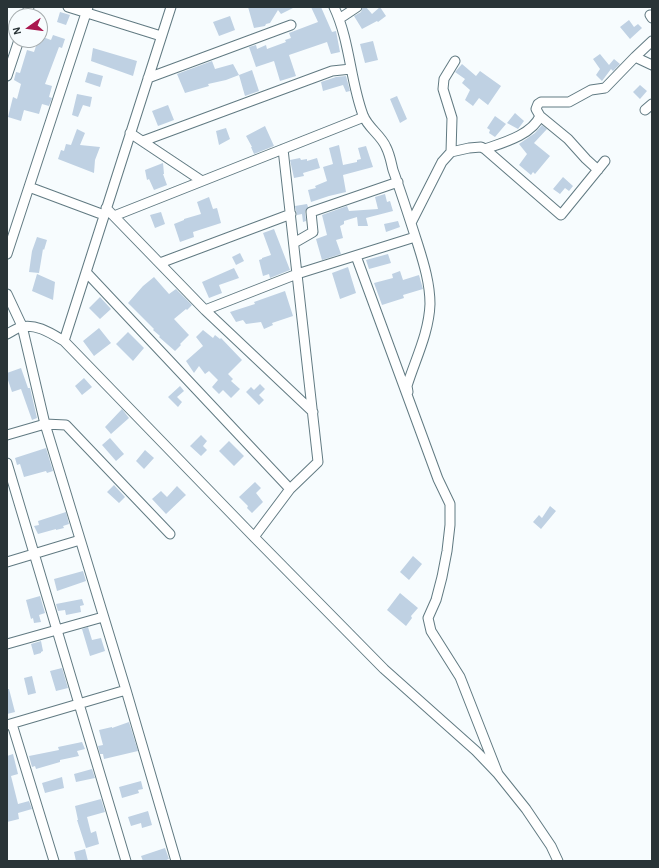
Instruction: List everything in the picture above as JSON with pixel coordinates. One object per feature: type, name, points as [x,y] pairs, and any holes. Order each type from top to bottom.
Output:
[{"type":"street","points":[[68,7],[87,10],[162,36]]},
{"type":"street","points":[[64,341],[171,7]]},
{"type":"street","points":[[334,7],[343,32],[358,100],[364,117],[385,145],[391,157],[393,169],[425,268],[430,305],[426,327],[407,386],[409,400]]},
{"type":"street","points":[[339,19],[357,7]]},
{"type":"street","points":[[7,254],[87,10]]},
{"type":"street","points":[[148,78],[291,25]]},
{"type":"street","points":[[598,170],[568,139],[540,116],[536,109],[538,104],[541,102],[569,102],[591,90],[605,88],[652,41]]},
{"type":"street","points":[[7,76],[16,48]]},
{"type":"street","points":[[635,57],[652,66]]},
{"type":"street","points":[[451,152],[452,118],[443,89],[444,79],[455,61]]},
{"type":"street","points":[[143,141],[332,71],[351,69]]},
{"type":"street","points":[[484,149],[520,136],[538,122],[540,116]]},
{"type":"street","points":[[114,216],[364,117]]},
{"type":"street","points":[[130,133],[202,181]]},
{"type":"street","points":[[412,224],[442,162],[451,152],[481,147],[561,215],[604,161]]},
{"type":"street","points":[[254,537],[290,489],[318,462],[284,149]]},
{"type":"street","points":[[294,243],[313,232],[311,212],[398,182]]},
{"type":"street","points":[[29,188],[105,211],[114,216],[206,310],[313,412]]},
{"type":"street","points":[[160,263],[291,214]]},
{"type":"street","points":[[206,310],[297,274],[416,237]]},
{"type":"street","points":[[356,256],[438,479],[450,504],[450,525],[444,564],[436,600],[428,618],[431,631],[460,677],[498,774]]},
{"type":"street","points":[[86,272],[290,489]]},
{"type":"street","points":[[7,294],[22,326],[45,424],[126,690],[176,861]]},
{"type":"street","points":[[7,334],[22,326],[36,327],[64,341],[384,669],[476,751],[498,774],[526,809],[558,861]]},
{"type":"street","points":[[7,435],[45,424],[66,425],[170,534]]},
{"type":"street","points":[[7,463],[126,861]]},
{"type":"street","points":[[7,562],[80,540]]},
{"type":"street","points":[[7,644],[103,617]]},
{"type":"street","points":[[54,861],[10,724],[126,690]]},
{"type":"building","points":[[248,7],[295,7],[281,14],[278,10],[270,23],[266,24],[265,26],[254,28]]},
{"type":"building","points":[[311,7],[321,7],[332,32],[336,31],[340,52],[331,54],[327,42],[289,55],[296,76],[280,81],[274,61],[256,67],[249,47],[256,45],[257,49],[266,45],[267,49],[286,42],[285,40],[291,38],[289,33],[318,22]]},
{"type":"building","points":[[363,7],[366,7],[372,14],[380,7],[386,16],[378,22],[377,21],[362,29],[354,16],[361,12]]},
{"type":"building","points":[[60,12],[70,15],[66,25],[57,22]]},
{"type":"building","points":[[230,16],[235,30],[219,36],[213,22]]},
{"type":"building","points":[[629,20],[634,27],[638,24],[642,28],[630,39],[620,27]]},
{"type":"building","points":[[53,35],[65,39],[62,48],[59,47],[45,84],[52,86],[49,97],[52,98],[49,106],[42,104],[39,114],[24,110],[21,121],[8,117],[13,97],[17,99],[21,84],[14,80],[16,72],[20,73],[27,50],[34,52],[35,48],[48,48],[48,39],[51,40]]},
{"type":"building","points":[[373,41],[378,60],[365,63],[360,44]]},
{"type":"building","points":[[93,48],[137,61],[133,76],[91,61]]},
{"type":"building","points":[[600,54],[609,65],[614,59],[620,64],[613,71],[611,69],[602,81],[596,75],[600,69],[593,59]]},
{"type":"building","points":[[212,61],[215,69],[233,64],[239,75],[208,84],[209,86],[185,93],[177,74]]},
{"type":"building","points":[[462,64],[476,76],[480,71],[501,86],[488,105],[479,98],[473,106],[465,100],[470,90],[462,83],[465,79],[455,72]]},
{"type":"building","points":[[252,70],[259,91],[245,96],[239,75]]},
{"type":"building","points":[[88,72],[103,76],[100,87],[85,82]]},
{"type":"building","points":[[346,76],[350,91],[346,92],[343,85],[323,91],[321,82],[336,77]]},
{"type":"building","points":[[640,85],[647,91],[640,99],[633,92]]},
{"type":"building","points":[[77,94],[92,97],[90,107],[83,105],[78,117],[72,115]]},
{"type":"building","points":[[397,96],[407,119],[400,123],[390,99]]},
{"type":"building","points":[[168,105],[174,120],[158,126],[152,111]]},
{"type":"building","points":[[515,113],[524,121],[518,129],[507,123]]},
{"type":"building","points":[[495,116],[506,124],[495,137],[489,133],[490,130],[487,128]]},
{"type":"building","points":[[542,125],[547,129],[534,143],[550,156],[535,174],[533,172],[531,175],[519,165],[527,154],[519,144],[535,133]]},
{"type":"building","points":[[265,126],[274,146],[254,154],[246,136]]},
{"type":"building","points":[[226,128],[230,139],[219,145],[216,131]]},
{"type":"building","points":[[77,129],[85,133],[80,145],[100,147],[95,160],[94,173],[58,159],[61,150],[64,151],[66,144],[71,145]]},
{"type":"building","points":[[339,145],[343,165],[357,162],[357,160],[361,159],[358,148],[366,146],[373,167],[343,175],[346,192],[311,202],[308,190],[316,188],[315,186],[327,181],[323,167],[333,164],[329,148]]},
{"type":"building","points":[[300,158],[301,160],[307,159],[307,161],[317,158],[320,168],[303,173],[304,176],[294,178],[290,160]]},
{"type":"building","points":[[163,163],[163,174],[167,185],[154,190],[149,179],[147,180],[145,170]]},
{"type":"building","points":[[563,177],[573,186],[569,191],[565,188],[560,194],[553,189]]},
{"type":"building","points":[[385,194],[387,202],[390,201],[393,211],[366,218],[368,226],[358,226],[357,217],[344,221],[344,224],[340,226],[343,238],[336,240],[341,254],[322,260],[316,239],[327,235],[322,215],[347,206],[349,211],[378,209],[375,197]]},
{"type":"building","points":[[209,197],[213,209],[217,208],[221,223],[193,232],[194,237],[180,242],[174,224],[184,219],[201,214],[197,202]]},
{"type":"building","points":[[307,204],[308,207],[305,212],[306,221],[303,222],[302,214],[297,215],[295,206]]},
{"type":"building","points":[[161,212],[165,224],[155,228],[150,215]]},
{"type":"building","points":[[398,221],[400,227],[386,232],[384,224]]},
{"type":"building","points":[[274,229],[290,270],[270,278],[269,274],[263,276],[259,260],[271,255],[263,233]]},
{"type":"building","points":[[37,237],[47,240],[44,250],[43,249],[39,273],[29,272],[32,251]]},
{"type":"building","points":[[240,253],[244,261],[236,265],[232,257]]},
{"type":"building","points":[[388,254],[391,263],[369,269],[366,260]]},
{"type":"building","points":[[348,267],[356,293],[340,299],[332,273]]},
{"type":"building","points":[[234,268],[239,278],[219,285],[222,293],[209,298],[202,282]]},
{"type":"building","points":[[400,271],[403,280],[419,275],[423,289],[403,295],[404,298],[382,305],[374,283],[393,278],[392,274]]},
{"type":"building","points":[[37,274],[55,282],[53,300],[32,291]]},
{"type":"building","points":[[154,277],[169,294],[176,289],[192,305],[174,319],[189,335],[175,351],[159,337],[160,336],[153,330],[154,329],[128,303],[143,286]]},
{"type":"building","points":[[285,291],[293,316],[272,323],[273,325],[264,329],[261,322],[246,324],[243,320],[236,322],[230,312],[255,304],[254,302]]},
{"type":"building","points":[[100,297],[111,309],[100,319],[89,308]]},
{"type":"building","points":[[99,328],[111,343],[94,356],[83,341]]},
{"type":"building","points":[[203,330],[213,338],[215,335],[220,339],[221,338],[242,360],[228,374],[233,379],[231,381],[240,389],[231,398],[223,390],[219,394],[212,387],[218,380],[209,371],[205,374],[199,366],[194,373],[186,361],[203,346],[196,337]]},
{"type":"building","points":[[128,332],[144,348],[133,361],[116,344]]},
{"type":"building","points":[[21,368],[28,388],[30,388],[37,418],[32,420],[21,389],[12,392],[7,377],[7,373]]},
{"type":"building","points":[[84,378],[92,387],[82,395],[75,386]]},
{"type":"building","points":[[260,384],[265,389],[259,395],[264,400],[259,405],[246,392],[251,387],[254,390]]},
{"type":"building","points":[[180,386],[184,391],[177,397],[182,402],[178,407],[168,397]]},
{"type":"building","points":[[122,409],[129,418],[111,434],[105,427]]},
{"type":"building","points":[[201,435],[207,441],[203,446],[207,450],[201,456],[190,446]]},
{"type":"building","points":[[110,438],[124,454],[116,461],[102,445]]},
{"type":"building","points":[[229,441],[244,456],[234,466],[219,451]]},
{"type":"building","points":[[46,448],[53,471],[47,473],[46,471],[24,477],[20,464],[17,465],[15,458]]},
{"type":"building","points":[[145,450],[154,458],[144,469],[136,461]]},
{"type":"building","points":[[255,482],[261,488],[256,493],[263,502],[252,513],[247,508],[248,506],[239,497]]},
{"type":"building","points":[[114,485],[125,497],[119,503],[107,492]]},
{"type":"building","points":[[177,486],[186,495],[166,514],[152,499],[161,491],[167,497]]},
{"type":"building","points":[[550,506],[556,511],[541,529],[533,522],[539,515],[542,518]]},
{"type":"building","points":[[66,512],[69,524],[63,526],[64,528],[38,534],[34,526],[39,525],[38,521]]},
{"type":"building","points":[[413,556],[422,564],[409,580],[400,572]]},
{"type":"building","points":[[83,571],[86,581],[57,591],[54,579]]},
{"type":"building","points":[[400,593],[418,608],[411,616],[412,618],[406,626],[387,610]]},
{"type":"building","points":[[40,596],[45,613],[39,615],[41,622],[34,623],[33,618],[31,619],[26,600]]},
{"type":"building","points":[[82,599],[84,605],[80,606],[81,612],[66,615],[65,610],[58,611],[56,604]]},
{"type":"building","points":[[88,627],[92,640],[101,638],[105,651],[90,656],[82,629]]},
{"type":"building","points":[[41,641],[43,651],[34,655],[31,644]]},
{"type":"building","points":[[62,668],[68,688],[56,691],[50,671]]},
{"type":"building","points":[[32,676],[36,693],[28,695],[24,678]]},
{"type":"building","points":[[7,689],[9,689],[15,712],[7,714]]},
{"type":"building","points":[[129,722],[138,751],[104,759],[103,754],[100,754],[98,746],[103,745],[99,730],[112,728]]},
{"type":"building","points":[[82,742],[85,749],[77,751],[79,756],[60,760],[60,762],[36,769],[35,766],[32,767],[29,756],[59,750],[58,747]]},
{"type":"building","points":[[13,754],[18,774],[11,776],[18,804],[29,801],[32,809],[18,813],[19,819],[7,822],[7,756]]},
{"type":"building","points":[[92,769],[95,778],[76,782],[74,774]]},
{"type":"building","points":[[62,777],[64,788],[45,793],[42,783]]},
{"type":"building","points":[[141,781],[143,789],[138,790],[139,793],[122,798],[119,787]]},
{"type":"building","points":[[101,799],[105,812],[87,817],[91,833],[96,831],[99,844],[86,848],[77,820],[75,806]]},
{"type":"building","points":[[148,811],[152,825],[142,828],[141,823],[131,826],[128,817]]},
{"type":"building","points":[[165,848],[169,859],[164,861],[143,861],[141,856]]},
{"type":"building","points":[[85,849],[88,861],[76,861],[74,852]]}]
